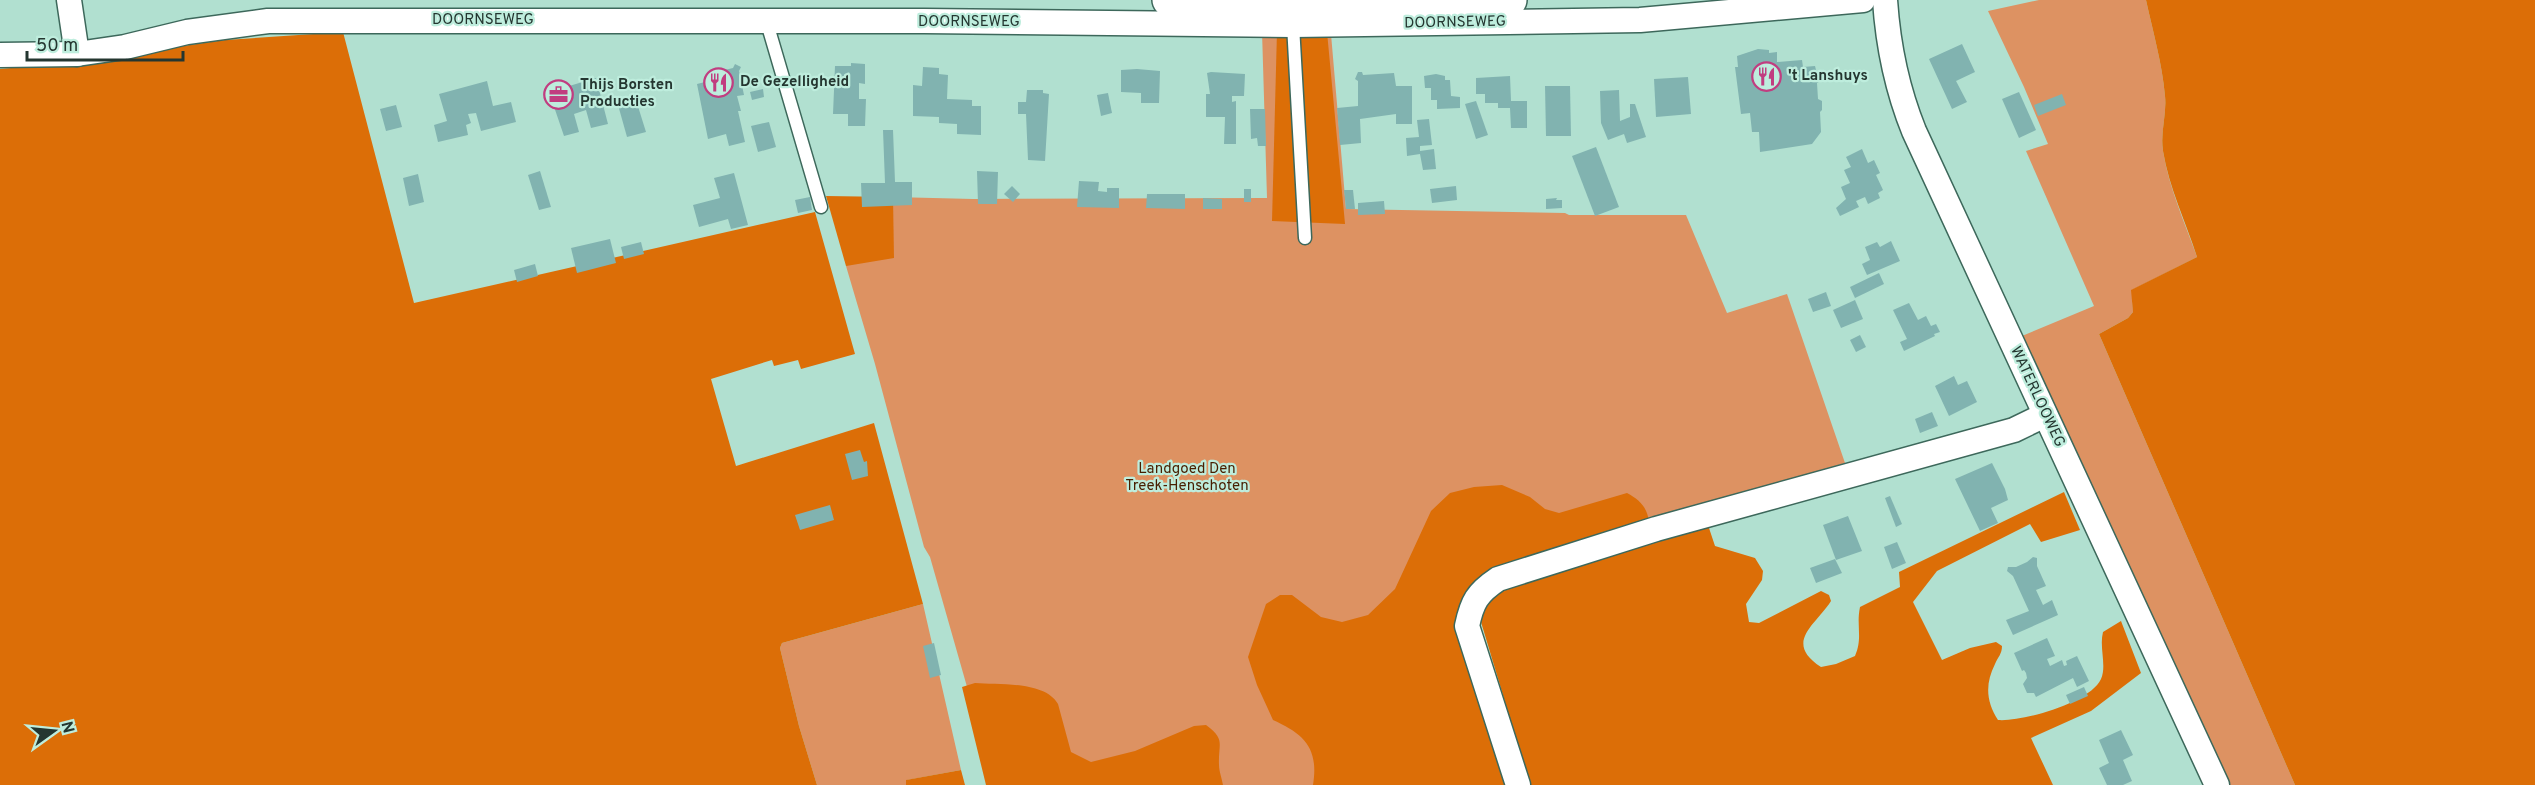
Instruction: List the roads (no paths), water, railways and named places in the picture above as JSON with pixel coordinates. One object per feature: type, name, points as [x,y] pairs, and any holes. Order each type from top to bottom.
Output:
[{"type":"main road","name":"DOORNSEWEG","points":[[1169,0],[1418,4],[1510,0]]},
{"type":"street","points":[[69,0],[76,54]]},
{"type":"street","name":"DOORNSEWEG","points":[[0,55],[76,54],[125,47],[187,32],[268,21],[767,23],[924,21],[1293,25],[1640,20],[1863,0]]},
{"type":"street","name":"WATERLOOWEG","points":[[1885,0],[1889,39],[1906,111],[2217,785]]},
{"type":"street","points":[[1518,785],[1467,626],[1471,605],[1484,588],[1498,579],[1656,529],[2014,430],[2045,415]]},
{"type":"lane","points":[[767,23],[821,207]]},
{"type":"lane","points":[[1293,25],[1305,238]]},
{"type":"place","name":"'t Lanshuys","points":[[1767,76]]},
{"type":"place","name":"De Gezelligheid","points":[[719,82]]},
{"type":"place","name":"Thijs Borsten Producties","points":[[559,94]]},
{"type":"park label","name":"Landgoed Den Treek-Henschoten","points":[[1187,478]]}]
